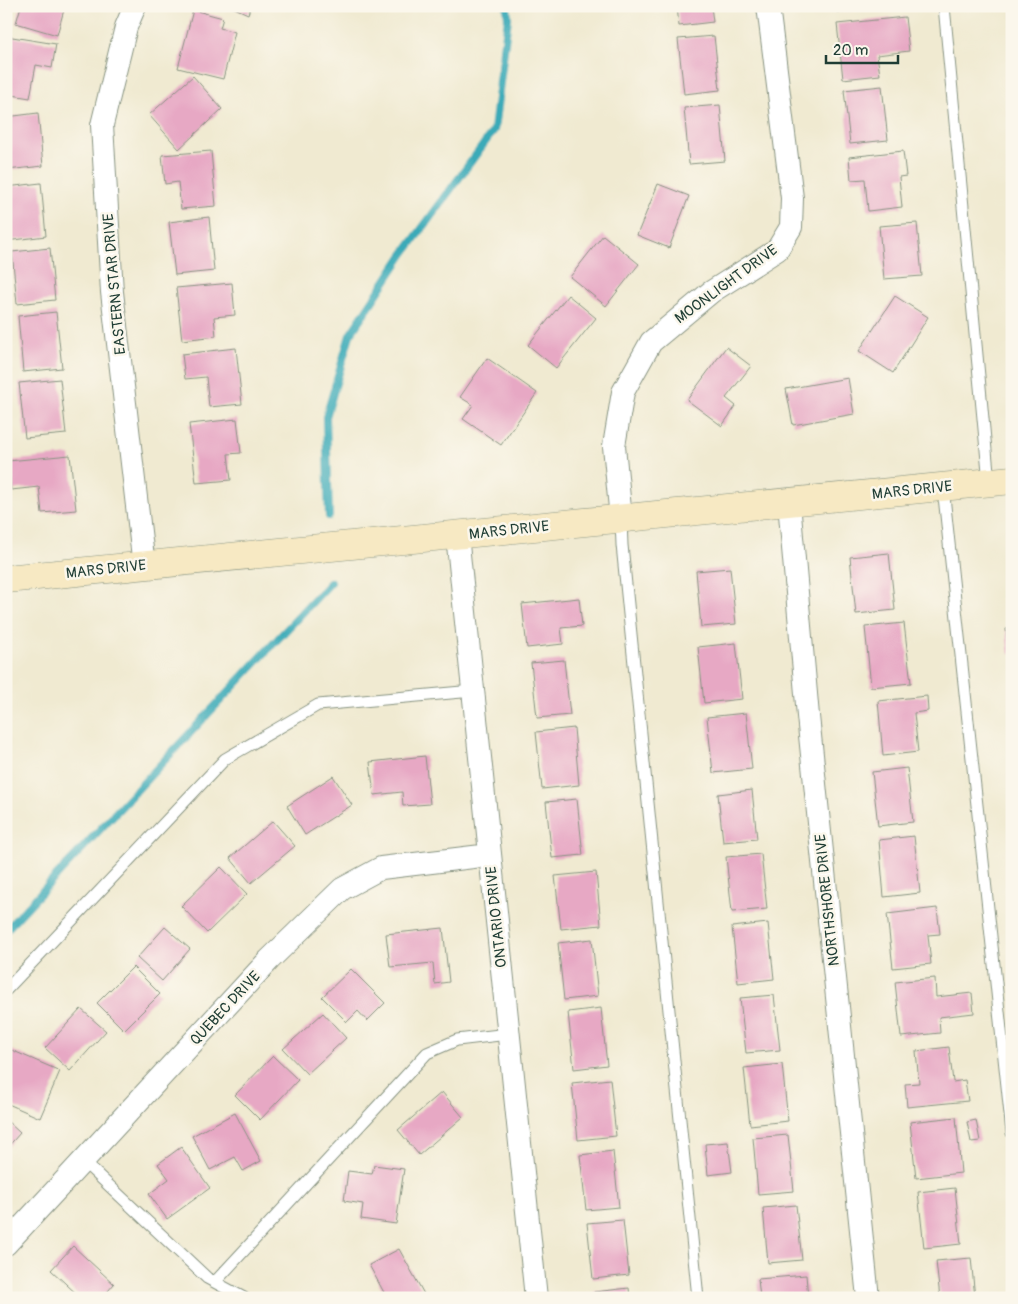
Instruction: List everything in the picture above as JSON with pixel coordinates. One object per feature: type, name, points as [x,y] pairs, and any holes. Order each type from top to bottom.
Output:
[{"type":"street","name":"EASTERN STAR DRIVE","points":[[135,6],[126,27],[102,125],[112,292],[144,566]]},
{"type":"street","name":"MOONLIGHT DRIVE","points":[[621,519],[614,446],[623,392],[651,342],[711,292],[777,250],[792,227],[792,198],[768,6]]},
{"type":"street","name":"MARS DRIVE","points":[[6,579],[1000,481]]},
{"type":"street","name":"NORTHSHORE DRIVE","points":[[789,503],[808,716],[868,1298]]},
{"type":"street","name":"ONTARIO DRIVE","points":[[457,535],[536,1298]]},
{"type":"street","name":"QUEBEC DRIVE","points":[[6,1244],[269,960],[342,890],[381,868],[490,855]]},
{"type":"lane","points":[[944,6],[1000,481]]},
{"type":"lane","points":[[943,487],[1012,1132]]},
{"type":"lane","points":[[621,519],[622,546],[698,1298]]},
{"type":"lane","points":[[6,990],[225,758],[318,705],[473,691]]},
{"type":"lane","points":[[215,1282],[427,1053],[457,1040],[508,1034]]},
{"type":"lane","points":[[83,1161],[206,1278],[244,1298]]},
{"type":"building","points":[[21,6],[65,6],[57,35],[16,23]]},
{"type":"building","points":[[230,6],[251,6],[248,14]]},
{"type":"building","points":[[677,6],[711,6],[713,22],[679,26]]},
{"type":"building","points":[[836,6],[873,6],[873,8],[837,12]]},
{"type":"building","points":[[193,10],[223,18],[220,28],[235,32],[223,79],[178,68]]},
{"type":"building","points":[[905,17],[909,51],[877,55],[880,75],[843,79],[837,24]]},
{"type":"building","points":[[6,36],[56,44],[52,68],[36,65],[30,98],[6,94]]},
{"type":"building","points":[[714,36],[720,90],[684,94],[678,39]]},
{"type":"building","points":[[193,76],[222,109],[179,149],[149,115]]},
{"type":"building","points":[[882,86],[888,140],[850,144],[844,90]]},
{"type":"building","points":[[720,105],[725,161],[689,164],[684,108]]},
{"type":"building","points":[[38,113],[43,166],[7,170],[6,117]]},
{"type":"building","points":[[211,151],[216,206],[181,209],[178,182],[165,184],[162,155]]},
{"type":"building","points":[[903,151],[906,176],[899,177],[902,207],[868,211],[865,179],[851,180],[849,157]]},
{"type":"building","points":[[41,183],[46,236],[6,241],[6,187]]},
{"type":"building","points":[[658,184],[689,196],[669,248],[637,235]]},
{"type":"building","points":[[209,217],[214,271],[175,275],[169,222]]},
{"type":"building","points":[[917,223],[922,276],[884,279],[879,226]]},
{"type":"building","points":[[603,235],[639,264],[606,306],[570,277]]},
{"type":"building","points":[[50,248],[55,300],[17,304],[12,252]]},
{"type":"building","points":[[232,283],[235,315],[214,317],[216,336],[182,340],[176,288]]},
{"type":"building","points":[[568,295],[596,318],[556,368],[528,345]]},
{"type":"building","points":[[895,296],[928,317],[893,373],[859,351]]},
{"type":"building","points":[[56,312],[62,368],[23,372],[18,316]]},
{"type":"building","points":[[726,347],[751,366],[726,398],[736,406],[722,426],[687,400]]},
{"type":"building","points":[[236,348],[242,404],[209,407],[206,377],[185,379],[182,354]]},
{"type":"building","points":[[487,358],[537,393],[501,445],[463,419],[473,405],[460,397]]},
{"type":"building","points":[[848,378],[854,414],[793,425],[786,389]]},
{"type":"building","points":[[60,379],[66,434],[25,438],[19,383]]},
{"type":"building","points":[[237,419],[241,453],[228,454],[231,480],[196,483],[189,424]]},
{"type":"building","points":[[70,455],[76,510],[42,513],[39,487],[11,490],[8,461]]},
{"type":"building","points":[[889,553],[895,610],[856,614],[850,557]]},
{"type":"building","points":[[730,568],[736,624],[701,627],[696,571]]},
{"type":"building","points":[[579,598],[582,626],[561,628],[563,644],[527,648],[522,604]]},
{"type":"building","points":[[904,623],[911,683],[871,687],[865,627]]},
{"type":"building","points":[[1012,628],[1012,654],[1009,654],[1006,629]]},
{"type":"building","points":[[736,643],[742,699],[704,703],[698,647]]},
{"type":"building","points":[[564,660],[570,715],[537,718],[531,663]]},
{"type":"building","points":[[927,696],[928,711],[914,713],[918,752],[883,756],[878,701]]},
{"type":"building","points":[[746,713],[752,769],[713,773],[707,717]]},
{"type":"building","points":[[574,728],[579,785],[542,789],[536,732]]},
{"type":"building","points":[[425,756],[430,804],[403,806],[402,792],[374,795],[370,762]]},
{"type":"building","points":[[907,768],[913,822],[878,826],[872,772]]},
{"type":"building","points":[[333,776],[352,805],[305,835],[287,806]]},
{"type":"building","points":[[752,790],[757,839],[723,842],[718,794]]},
{"type":"building","points":[[577,799],[583,855],[552,858],[546,802]]},
{"type":"building","points":[[273,821],[295,846],[251,883],[230,858]]},
{"type":"building","points":[[914,836],[920,893],[884,897],[879,840]]},
{"type":"building","points":[[761,854],[767,909],[732,912],[726,857]]},
{"type":"building","points":[[221,867],[247,894],[207,933],[181,906]]},
{"type":"building","points":[[596,872],[601,925],[561,929],[555,876]]},
{"type":"building","points":[[937,908],[940,934],[928,935],[931,964],[893,968],[887,914]]},
{"type":"building","points":[[768,923],[774,979],[738,983],[732,927]]},
{"type":"building","points":[[165,927],[190,949],[162,981],[137,958]]},
{"type":"building","points":[[443,928],[449,982],[435,984],[433,963],[390,967],[386,934]]},
{"type":"building","points":[[592,939],[598,996],[564,1000],[558,943]]},
{"type":"building","points":[[133,967],[160,994],[124,1030],[97,1003]]},
{"type":"building","points":[[351,969],[385,1003],[367,1021],[358,1011],[347,1022],[322,997]]},
{"type":"building","points":[[935,978],[936,997],[972,993],[974,1013],[939,1017],[940,1033],[901,1037],[895,982]]},
{"type":"building","points":[[774,995],[780,1050],[746,1053],[740,998]]},
{"type":"building","points":[[601,1008],[607,1065],[574,1069],[568,1012]]},
{"type":"building","points":[[81,1009],[106,1031],[70,1071],[45,1048]]},
{"type":"building","points":[[323,1013],[346,1038],[307,1074],[283,1049]]},
{"type":"building","points":[[949,1047],[953,1082],[965,1080],[968,1101],[907,1107],[905,1084],[919,1083],[916,1051]]},
{"type":"building","points":[[9,1049],[60,1071],[40,1118],[6,1103],[6,1054]]},
{"type":"building","points":[[273,1056],[298,1080],[260,1120],[235,1095]]},
{"type":"building","points":[[782,1064],[788,1121],[750,1125],[744,1068]]},
{"type":"building","points":[[610,1079],[616,1136],[578,1140],[572,1083]]},
{"type":"building","points":[[442,1092],[463,1117],[419,1155],[398,1130]]},
{"type":"building","points":[[235,1113],[261,1161],[243,1171],[235,1157],[210,1170],[192,1136]]},
{"type":"building","points":[[956,1117],[961,1173],[916,1178],[910,1122]]},
{"type":"building","points":[[6,1120],[20,1133],[6,1149]]},
{"type":"building","points":[[976,1120],[980,1141],[971,1142],[967,1122]]},
{"type":"building","points":[[788,1135],[794,1191],[758,1194],[753,1138]]},
{"type":"building","points":[[728,1142],[732,1172],[708,1175],[705,1144]]},
{"type":"building","points":[[181,1147],[210,1188],[167,1219],[149,1194],[169,1179],[158,1164]]},
{"type":"building","points":[[613,1151],[619,1207],[586,1210],[580,1155]]},
{"type":"building","points":[[374,1165],[404,1169],[396,1224],[361,1219],[363,1204],[344,1201],[348,1171],[372,1174]]},
{"type":"building","points":[[955,1188],[961,1244],[924,1248],[918,1192]]},
{"type":"building","points":[[796,1205],[802,1260],[768,1263],[763,1208]]},
{"type":"building","points":[[623,1220],[629,1275],[593,1279],[587,1223]]},
{"type":"building","points":[[73,1246],[114,1284],[102,1298],[81,1298],[51,1270]]},
{"type":"building","points":[[399,1249],[424,1294],[418,1298],[387,1298],[369,1265]]},
{"type":"building","points":[[971,1258],[975,1298],[940,1298],[936,1261]]},
{"type":"building","points":[[806,1275],[808,1298],[760,1298],[758,1279]]},
{"type":"building","points":[[629,1288],[630,1298],[594,1298],[594,1292]]},
{"type":"waterway","points":[[329,516],[326,417],[350,335],[402,256],[494,130],[508,18],[507,6]]},
{"type":"waterway","points":[[6,930],[331,582]]}]
